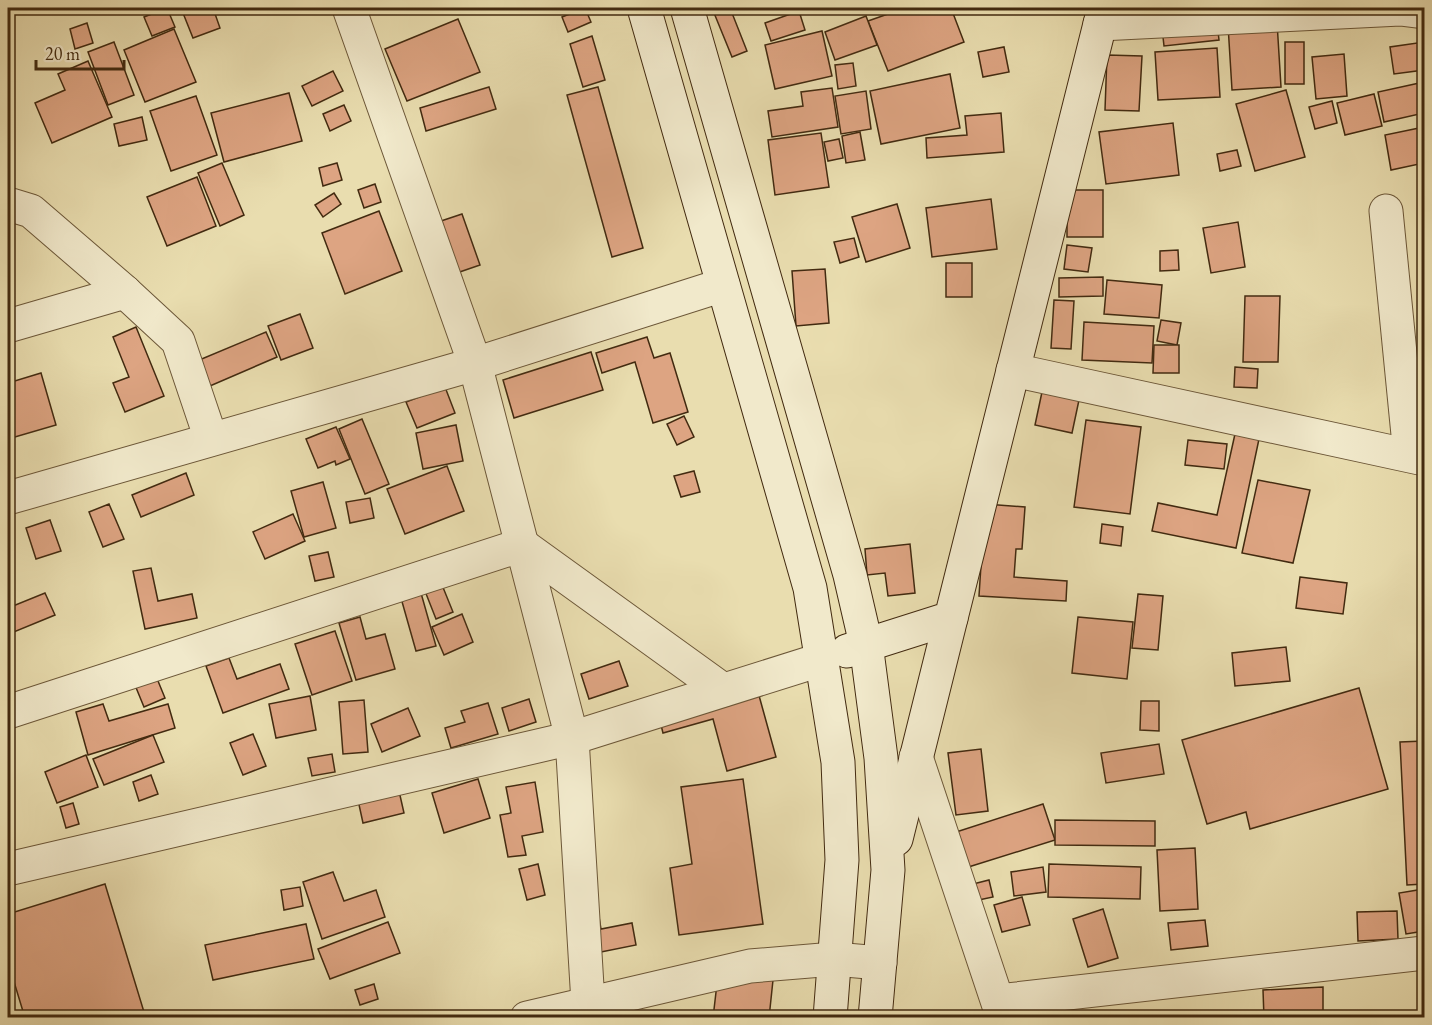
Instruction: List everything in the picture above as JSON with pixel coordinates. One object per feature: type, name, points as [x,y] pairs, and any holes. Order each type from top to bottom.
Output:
[{"type":"street","points":[[349,8],[475,364],[572,738],[588,1003]]},
{"type":"street","points":[[644,8],[810,588],[838,762],[842,860],[830,1017]]},
{"type":"street","points":[[687,8],[850,575],[866,644],[881,758],[888,870],[875,1017]]},
{"type":"street","points":[[888,870],[1102,16],[1400,9],[1425,12]]},
{"type":"street","points":[[8,204],[31,211],[178,341],[211,440]]},
{"type":"street","points":[[1013,370],[1417,457],[1386,211]]},
{"type":"street","points":[[8,498],[475,364],[723,285]]},
{"type":"street","points":[[8,326],[125,292]]},
{"type":"street","points":[[522,545],[723,690]]},
{"type":"street","points":[[8,712],[522,545]]},
{"type":"street","points":[[8,868],[572,738],[951,618]]},
{"type":"street","points":[[916,757],[1000,1009],[1425,953]]},
{"type":"street","points":[[526,1017],[750,966],[834,959],[880,963]]},
{"type":"building","points":[[167,8],[175,27],[152,36],[144,17]]},
{"type":"building","points":[[181,8],[213,8],[220,28],[193,38]]},
{"type":"building","points":[[585,8],[591,22],[568,32],[562,17]]},
{"type":"building","points":[[712,8],[747,8],[732,13],[747,51],[732,57]]},
{"type":"building","points":[[905,8],[951,8],[964,42],[888,71],[868,21]]},
{"type":"building","points":[[799,11],[805,30],[771,41],[765,23]]},
{"type":"building","points":[[866,16],[877,45],[835,60],[825,32]]},
{"type":"building","points":[[458,19],[480,72],[407,101],[385,49]]},
{"type":"building","points":[[1217,22],[1219,40],[1164,46],[1162,28]]},
{"type":"building","points":[[1277,22],[1281,87],[1232,90],[1228,25]]},
{"type":"building","points":[[87,23],[93,43],[75,49],[70,29]]},
{"type":"building","points":[[174,29],[196,82],[145,102],[124,50]]},
{"type":"building","points":[[822,31],[832,76],[775,89],[765,45]]},
{"type":"building","points":[[592,36],[605,80],[583,87],[570,44]]},
{"type":"building","points":[[114,42],[134,95],[108,105],[88,52]]},
{"type":"building","points":[[1285,42],[1304,42],[1304,84],[1285,84]]},
{"type":"building","points":[[1424,42],[1424,70],[1394,74],[1390,47]]},
{"type":"building","points":[[1004,47],[1009,72],[983,77],[978,52]]},
{"type":"building","points":[[1217,48],[1220,97],[1158,100],[1155,52]]},
{"type":"building","points":[[1344,54],[1347,96],[1316,99],[1312,57]]},
{"type":"building","points":[[1107,55],[1142,56],[1139,111],[1105,110]]},
{"type":"building","points":[[88,61],[112,117],[52,143],[35,103],[65,90],[58,74]]},
{"type":"building","points":[[853,63],[856,86],[838,89],[835,65]]},
{"type":"building","points":[[333,71],[343,91],[312,106],[302,86]]},
{"type":"building","points":[[950,74],[960,128],[881,144],[870,91]]},
{"type":"building","points":[[1424,82],[1424,113],[1384,122],[1378,92]]},
{"type":"building","points":[[489,87],[496,109],[426,131],[420,108]]},
{"type":"building","points":[[598,87],[643,248],[612,257],[567,95]]},
{"type":"building","points":[[832,88],[838,127],[772,137],[768,111],[803,106],[801,92]]},
{"type":"building","points":[[1286,90],[1305,157],[1255,171],[1236,104]]},
{"type":"building","points":[[866,91],[871,129],[841,134],[835,96]]},
{"type":"building","points":[[289,93],[302,141],[224,162],[211,113]]},
{"type":"building","points":[[1374,94],[1382,126],[1345,135],[1337,103]]},
{"type":"building","points":[[196,96],[217,155],[171,171],[150,111]]},
{"type":"building","points":[[1332,101],[1337,123],[1315,129],[1309,107]]},
{"type":"building","points":[[344,105],[351,121],[330,131],[323,114]]},
{"type":"building","points":[[1001,113],[1004,152],[927,158],[926,138],[967,135],[965,116]]},
{"type":"building","points":[[142,117],[147,140],[119,146],[114,124]]},
{"type":"building","points":[[1173,123],[1179,175],[1106,184],[1099,132]]},
{"type":"building","points":[[1424,127],[1424,163],[1391,170],[1385,135]]},
{"type":"building","points":[[860,132],[865,160],[846,163],[842,136]]},
{"type":"building","points":[[821,133],[829,187],[775,195],[768,140]]},
{"type":"building","points":[[839,139],[843,158],[828,161],[824,142]]},
{"type":"building","points":[[1237,150],[1241,166],[1220,171],[1217,154]]},
{"type":"building","points":[[222,163],[244,215],[220,226],[198,173]]},
{"type":"building","points":[[337,163],[342,180],[323,186],[319,168]]},
{"type":"building","points":[[197,177],[216,226],[167,246],[147,197]]},
{"type":"building","points":[[375,184],[381,202],[364,208],[358,190]]},
{"type":"building","points":[[1067,190],[1103,190],[1103,237],[1067,237]]},
{"type":"building","points":[[334,193],[341,204],[323,217],[315,205]]},
{"type":"building","points":[[991,199],[997,249],[932,257],[926,208]]},
{"type":"building","points":[[897,204],[910,248],[866,262],[852,217]]},
{"type":"building","points":[[379,211],[402,271],[345,294],[322,233]]},
{"type":"building","points":[[462,214],[480,265],[448,276],[432,224]]},
{"type":"building","points":[[1238,222],[1245,267],[1211,273],[1203,228]]},
{"type":"building","points":[[854,238],[859,257],[840,263],[834,242]]},
{"type":"building","points":[[1067,245],[1092,248],[1088,272],[1064,269]]},
{"type":"building","points":[[1178,250],[1179,270],[1160,271],[1160,251]]},
{"type":"building","points":[[946,263],[972,263],[972,297],[946,297]]},
{"type":"building","points":[[825,269],[829,323],[796,326],[792,271]]},
{"type":"building","points":[[1103,277],[1103,296],[1059,297],[1059,278]]},
{"type":"building","points":[[1107,280],[1162,285],[1159,318],[1104,314]]},
{"type":"building","points":[[1245,296],[1280,296],[1278,362],[1243,362]]},
{"type":"building","points":[[1054,300],[1074,301],[1071,349],[1051,348]]},
{"type":"building","points":[[300,314],[313,348],[281,360],[268,326]]},
{"type":"building","points":[[1161,320],[1181,323],[1177,345],[1157,341]]},
{"type":"building","points":[[1084,322],[1154,326],[1152,363],[1082,360]]},
{"type":"building","points":[[136,327],[164,396],[125,412],[113,383],[129,377],[113,337]]},
{"type":"building","points":[[266,332],[277,357],[196,392],[185,366]]},
{"type":"building","points":[[647,337],[654,358],[670,353],[688,412],[653,423],[635,362],[602,373],[596,353]]},
{"type":"building","points":[[1154,345],[1179,345],[1179,373],[1153,373]]},
{"type":"building","points":[[591,352],[603,390],[514,418],[503,380]]},
{"type":"building","points":[[1235,367],[1258,369],[1257,388],[1234,387]]},
{"type":"building","points":[[41,373],[56,425],[8,439],[8,383]]},
{"type":"building","points":[[445,387],[455,413],[417,428],[406,402]]},
{"type":"building","points":[[1042,392],[1079,400],[1072,433],[1035,425]]},
{"type":"building","points":[[684,416],[694,437],[677,445],[667,424]]},
{"type":"building","points":[[362,419],[389,484],[365,494],[339,429]]},
{"type":"building","points":[[1086,420],[1141,427],[1130,514],[1074,507]]},
{"type":"building","points":[[456,425],[463,461],[423,469],[416,433]]},
{"type":"building","points":[[336,427],[350,459],[336,465],[335,461],[318,468],[306,439]]},
{"type":"building","points":[[1235,434],[1259,439],[1236,548],[1152,531],[1158,503],[1217,515]]},
{"type":"building","points":[[1188,440],[1227,444],[1224,469],[1185,465]]},
{"type":"building","points":[[447,466],[464,511],[405,534],[387,489]]},
{"type":"building","points":[[694,471],[700,492],[681,497],[674,476]]},
{"type":"building","points":[[186,473],[194,495],[141,517],[132,495]]},
{"type":"building","points":[[1258,480],[1310,490],[1293,563],[1242,553]]},
{"type":"building","points":[[323,482],[336,528],[304,537],[291,491]]},
{"type":"building","points":[[370,498],[374,518],[350,523],[346,502]]},
{"type":"building","points":[[109,504],[124,539],[103,547],[89,512]]},
{"type":"building","points":[[985,504],[1025,507],[1022,549],[1016,549],[1014,577],[1067,581],[1066,601],[979,596]]},
{"type":"building","points":[[293,514],[305,541],[265,559],[253,532]]},
{"type":"building","points":[[50,520],[61,551],[36,559],[26,528]]},
{"type":"building","points":[[1102,524],[1123,527],[1121,546],[1100,543]]},
{"type":"building","points":[[910,544],[915,593],[888,596],[885,573],[867,575],[865,549]]},
{"type":"building","points":[[328,552],[334,577],[315,581],[309,556]]},
{"type":"building","points":[[151,568],[158,601],[192,594],[197,618],[145,629],[133,571]]},
{"type":"building","points":[[1300,577],[1347,583],[1343,614],[1296,608]]},
{"type":"building","points":[[440,580],[453,612],[436,619],[423,586]]},
{"type":"building","points":[[419,586],[436,646],[416,651],[399,591]]},
{"type":"building","points":[[45,593],[55,615],[9,634],[8,608]]},
{"type":"building","points":[[1138,594],[1163,596],[1158,650],[1132,648]]},
{"type":"building","points":[[462,614],[473,642],[444,655],[432,627]]},
{"type":"building","points":[[360,617],[366,639],[385,634],[395,669],[356,680],[339,623]]},
{"type":"building","points":[[1078,617],[1133,622],[1127,679],[1072,673]]},
{"type":"building","points":[[335,631],[352,681],[312,695],[295,644]]},
{"type":"building","points":[[1286,647],[1290,681],[1235,686],[1232,653]]},
{"type":"building","points":[[229,658],[237,679],[280,664],[289,689],[223,713],[206,666]]},
{"type":"building","points":[[619,661],[628,686],[589,699],[581,674]]},
{"type":"building","points":[[151,664],[165,698],[144,707],[130,673]]},
{"type":"building","points":[[755,681],[776,757],[727,771],[713,719],[663,733],[657,709]]},
{"type":"building","points":[[1359,688],[1388,789],[1250,829],[1246,812],[1207,824],[1182,740]]},
{"type":"building","points":[[310,696],[316,730],[276,738],[269,704]]},
{"type":"building","points":[[529,699],[536,722],[509,731],[502,708]]},
{"type":"building","points":[[364,700],[368,752],[343,754],[339,702]]},
{"type":"building","points":[[1141,701],[1159,701],[1159,731],[1140,730]]},
{"type":"building","points":[[488,703],[498,734],[451,748],[445,728],[465,722],[461,711]]},
{"type":"building","points":[[103,704],[109,721],[168,704],[175,728],[88,755],[76,712]]},
{"type":"building","points":[[408,708],[420,736],[382,752],[371,724]]},
{"type":"building","points":[[253,734],[266,766],[243,775],[230,743]]},
{"type":"building","points":[[153,735],[164,762],[104,785],[93,759]]},
{"type":"building","points":[[1424,741],[1424,884],[1407,885],[1400,742]]},
{"type":"building","points":[[1159,744],[1164,774],[1106,783],[1101,753]]},
{"type":"building","points":[[981,749],[988,811],[956,815],[948,753]]},
{"type":"building","points":[[332,754],[335,772],[312,776],[308,758]]},
{"type":"building","points":[[86,755],[98,787],[57,803],[45,772]]},
{"type":"building","points":[[151,775],[158,794],[139,801],[133,782]]},
{"type":"building","points":[[478,779],[490,818],[444,833],[432,793]]},
{"type":"building","points":[[743,779],[763,924],[679,935],[670,868],[692,864],[681,787]]},
{"type":"building","points":[[535,782],[543,832],[522,836],[526,855],[508,857],[500,815],[511,813],[506,787]]},
{"type":"building","points":[[399,791],[404,813],[363,823],[358,800]]},
{"type":"building","points":[[73,803],[79,824],[66,828],[60,807]]},
{"type":"building","points":[[1043,804],[1055,840],[962,869],[950,834]]},
{"type":"building","points":[[1055,820],[1155,821],[1155,846],[1055,845]]},
{"type":"building","points":[[1195,848],[1198,909],[1160,911],[1157,850]]},
{"type":"building","points":[[538,864],[545,895],[527,900],[519,869]]},
{"type":"building","points":[[1049,864],[1141,867],[1140,899],[1048,897]]},
{"type":"building","points":[[1043,867],[1046,892],[1014,896],[1011,872]]},
{"type":"building","points":[[333,872],[344,901],[376,890],[385,917],[322,939],[303,882]]},
{"type":"building","points":[[989,880],[993,897],[969,902],[965,886]]},
{"type":"building","points":[[105,884],[144,1012],[128,1018],[25,1018],[8,962],[8,914]]},
{"type":"building","points":[[300,887],[303,906],[284,910],[281,890]]},
{"type":"building","points":[[1424,889],[1424,931],[1406,934],[1399,893]]},
{"type":"building","points":[[1022,897],[1030,925],[1002,932],[994,905]]},
{"type":"building","points":[[596,899],[601,929],[632,923],[636,945],[581,956]]},
{"type":"building","points":[[1103,909],[1118,958],[1088,967],[1073,919]]},
{"type":"building","points":[[1397,911],[1398,939],[1358,941],[1357,912]]},
{"type":"building","points":[[1205,920],[1208,946],[1171,950],[1168,923]]},
{"type":"building","points":[[388,922],[400,953],[330,979],[318,949]]},
{"type":"building","points":[[306,924],[314,959],[213,980],[205,945]]},
{"type":"building","points":[[718,975],[773,980],[769,1018],[713,1018]]},
{"type":"building","points":[[374,984],[378,999],[360,1005],[355,990]]},
{"type":"building","points":[[1323,987],[1323,1018],[1264,1018],[1263,990]]}]
